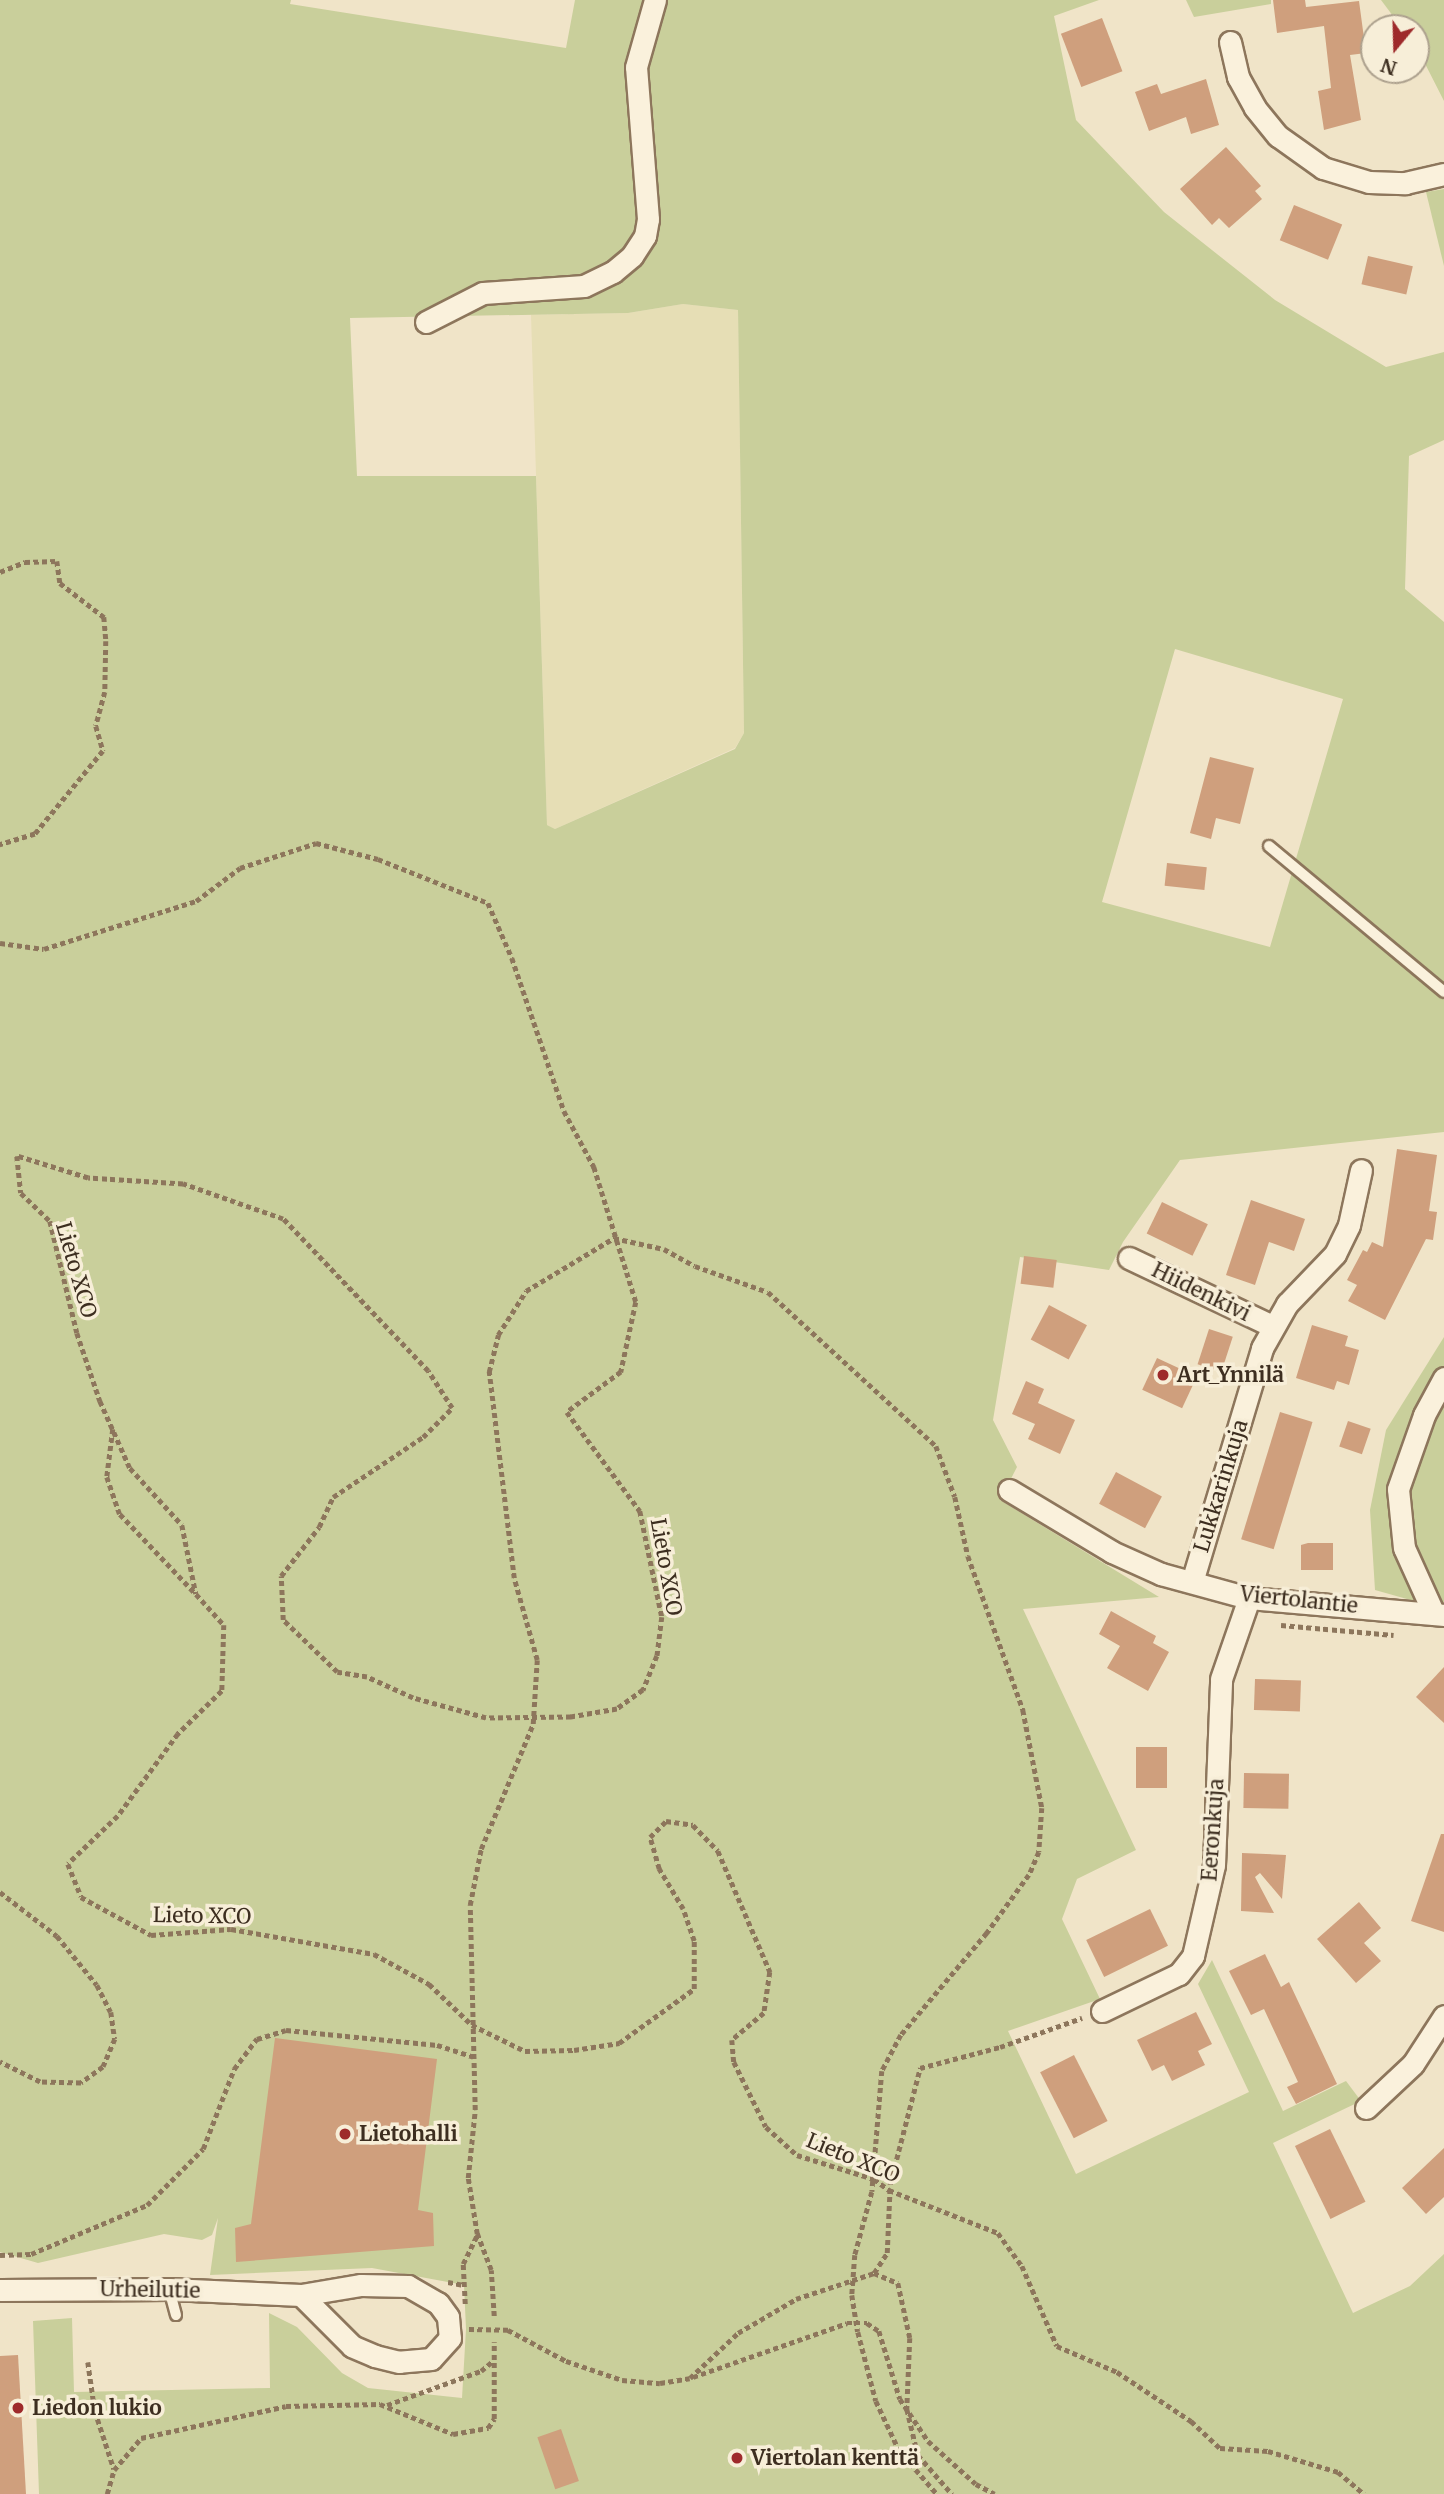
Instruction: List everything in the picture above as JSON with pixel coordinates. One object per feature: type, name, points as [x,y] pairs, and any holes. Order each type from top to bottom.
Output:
[{"type":"street","points":[[426,322],[483,293],[584,286],[613,272],[632,256],[645,236],[648,219],[636,67],[655,0]]},
{"type":"street","points":[[1230,42],[1238,77],[1255,108],[1278,136],[1323,168],[1369,183],[1405,183],[1444,174]]},
{"type":"street","name":"Lukkarinkuja","points":[[1192,1582],[1272,1326],[1335,1254],[1349,1225],[1361,1170]]},
{"type":"street","name":"Hiidenkivi","points":[[1129,1258],[1272,1326]]},
{"type":"street","points":[[1439,1614],[1404,1548],[1398,1489],[1424,1415],[1444,1378]]},
{"type":"street","name":"Viertolantie","points":[[1009,1490],[1112,1552],[1192,1582],[1249,1598],[1439,1614]]},
{"type":"street","name":"Eeronkuja","points":[[1102,2011],[1179,1974],[1193,1956],[1214,1865],[1221,1679],[1249,1598]]},
{"type":"street","points":[[1366,2108],[1413,2064],[1444,2016]]},
{"type":"street","name":"Urheilutie","points":[[0,2290],[169,2289],[301,2295],[373,2284],[408,2286],[438,2303],[448,2317],[450,2338],[431,2359],[399,2362],[375,2356],[352,2346],[301,2295]]},
{"type":"lane","points":[[1269,846],[1444,992]]},
{"type":"lane","points":[[169,2289],[176,2315]]},
{"type":"path","points":[[0,572],[25,562],[57,561],[60,583],[104,617],[106,641],[105,692],[96,726],[103,751],[35,834],[0,845]]},
{"type":"path","name":"Lieto XCO","points":[[0,943],[44,949],[195,901],[240,868],[316,843],[378,859],[458,888],[488,903],[508,947],[564,1111],[594,1167],[636,1302],[632,1337],[621,1372],[566,1412],[640,1511],[662,1617],[657,1656],[643,1689],[617,1709],[571,1717],[486,1718],[413,1698],[367,1677],[337,1672],[283,1620],[281,1576],[319,1527],[333,1497],[423,1437],[452,1408],[428,1371],[283,1219],[183,1184],[88,1178],[17,1156],[21,1193],[50,1222],[77,1333],[130,1468],[182,1525],[196,1594],[224,1625],[222,1691],[178,1734],[118,1816],[68,1864],[81,1897],[151,1935],[231,1929],[374,1954],[429,1984],[472,2025],[525,2050],[574,2050],[619,2043],[694,1989],[694,1941],[683,1909],[659,1869],[650,1838],[666,1821],[693,1825],[718,1851],[770,1972],[764,2013],[732,2039],[734,2062],[766,2127],[797,2155],[874,2179],[889,2190],[998,2233],[1022,2266],[1057,2346],[1117,2372],[1191,2421],[1220,2448],[1268,2451],[1338,2472],[1364,2494]]},
{"type":"path","points":[[494,2316],[491,2270],[477,2234],[468,2178],[475,2110],[470,1905],[481,1849],[534,1716],[537,1660],[514,1578],[489,1371],[498,1335],[526,1291],[614,1238],[664,1249],[695,1266],[768,1292],[936,1446],[955,1497],[968,1556],[1019,1697],[1042,1808],[1039,1852],[1029,1875],[987,1933],[901,2035],[882,2071],[874,2179],[851,2282],[858,2332],[876,2401],[898,2450],[937,2494]]},
{"type":"path","points":[[113,1429],[107,1477],[120,1514],[196,1594]]},
{"type":"path","points":[[0,1892],[57,1936],[97,1984],[111,2012],[115,2039],[103,2067],[81,2083],[40,2082],[0,2062]]},
{"type":"path","points":[[690,2378],[738,2333],[796,2299],[874,2273],[887,2253],[890,2184],[920,2067],[1000,2047],[1102,2011]]},
{"type":"path","points":[[0,2255],[31,2254],[147,2205],[203,2149],[234,2069],[257,2039],[286,2030],[437,2045],[473,2057]]},
{"type":"path","points":[[464,2285],[463,2264],[477,2234]]},
{"type":"path","points":[[874,2273],[898,2283],[910,2338],[907,2409],[928,2441],[976,2484],[995,2494]]},
{"type":"path","points":[[483,2329],[508,2330],[566,2361],[622,2380],[660,2383],[690,2378],[847,2323],[867,2323],[878,2331],[907,2409],[918,2455],[952,2494]]},
{"type":"path","points":[[387,2406],[453,2434],[488,2428],[494,2419],[494,2342]]},
{"type":"path","points":[[107,2494],[114,2470],[141,2438],[286,2406],[387,2406],[481,2371],[494,2361]]},
{"type":"path","points":[[88,2362],[95,2411],[114,2470]]},
{"type":"shaded area","points":[[683,304],[738,310],[744,733],[735,748],[555,829],[547,825],[531,315],[628,313]]},
{"type":"green space","points":[[0,0],[291,0],[290,4],[566,48],[575,0],[1099,0],[1054,16],[1076,120],[1164,212],[1275,300],[1386,367],[1444,352],[1444,440],[1409,456],[1405,589],[1444,622],[1444,1132],[1180,1160],[1123,1242],[1109,1270],[1020,1257],[993,1420],[1017,1467],[1000,1500],[1159,1597],[1023,1609],[1136,1850],[1077,1879],[1062,1919],[1100,1999],[1008,2031],[1076,2174],[1249,2092],[1198,1984],[1212,1960],[1283,2111],[1346,2081],[1361,2101],[1273,2143],[1353,2313],[1410,2286],[1444,2254],[1444,2494],[39,2494],[33,2321],[72,2318],[74,2392],[270,2388],[269,2313],[297,2327],[342,2373],[368,2388],[462,2398],[466,2329],[464,2285],[372,2268],[210,2275],[218,2218],[212,2235],[202,2240],[164,2234],[38,2263],[0,2252]],"holes":[[[683,304],[738,310],[744,733],[735,749],[555,829],[547,825],[536,476],[357,476],[350,318],[628,313]],[[1175,649],[1343,699],[1270,947],[1102,902]]]},
{"type":"green space","points":[[1186,0],[1271,0],[1271,4],[1194,17]]},
{"type":"green space","points":[[1381,0],[1444,0],[1444,101],[1430,74],[1430,14],[1392,14]]},
{"type":"green space","points":[[1444,189],[1444,266],[1426,192]]},
{"type":"green space","points":[[1444,1337],[1444,1602],[1414,1601],[1375,1590],[1370,1510],[1386,1430]]},
{"type":"building","points":[[1273,0],[1305,0],[1306,7],[1359,1],[1360,54],[1350,55],[1361,120],[1324,130],[1318,91],[1331,88],[1324,26],[1277,33]]},
{"type":"building","points":[[1102,18],[1122,71],[1081,87],[1061,34]]},
{"type":"building","points":[[1206,79],[1219,125],[1191,134],[1186,117],[1149,131],[1135,92],[1157,84],[1161,94]]},
{"type":"building","points":[[1226,147],[1261,186],[1255,191],[1262,199],[1229,228],[1219,218],[1212,225],[1180,189]]},
{"type":"building","points":[[1294,205],[1342,224],[1328,260],[1280,240]]},
{"type":"building","points":[[1368,256],[1413,266],[1406,295],[1361,284]]},
{"type":"building","points":[[1210,757],[1254,768],[1240,824],[1216,818],[1211,839],[1190,833]]},
{"type":"building","points":[[1167,863],[1207,867],[1204,890],[1165,886]]},
{"type":"building","points":[[1397,1149],[1437,1155],[1429,1211],[1437,1212],[1433,1240],[1426,1239],[1385,1320],[1348,1301],[1357,1285],[1347,1280],[1363,1250],[1367,1252],[1372,1242],[1383,1247]]},
{"type":"building","points":[[1251,1200],[1305,1219],[1294,1251],[1269,1242],[1255,1285],[1226,1275]]},
{"type":"building","points":[[1162,1202],[1208,1224],[1192,1256],[1147,1233]]},
{"type":"building","points":[[1024,1256],[1057,1260],[1053,1288],[1021,1284]]},
{"type":"building","points":[[1049,1305],[1087,1325],[1069,1360],[1031,1339]]},
{"type":"building","points":[[1312,1325],[1348,1336],[1345,1346],[1359,1350],[1349,1385],[1337,1381],[1334,1390],[1296,1378]]},
{"type":"building","points":[[1209,1329],[1233,1337],[1221,1372],[1198,1364]]},
{"type":"building","points":[[1157,1358],[1197,1377],[1182,1408],[1142,1390]]},
{"type":"building","points":[[1026,1381],[1044,1389],[1038,1403],[1075,1420],[1060,1454],[1028,1439],[1035,1424],[1012,1414]]},
{"type":"building","points":[[1280,1412],[1313,1422],[1274,1549],[1241,1539]]},
{"type":"building","points":[[1348,1421],[1371,1429],[1362,1454],[1339,1447]]},
{"type":"building","points":[[1116,1472],[1162,1496],[1145,1528],[1099,1504]]},
{"type":"building","points":[[1333,1543],[1333,1570],[1301,1570],[1301,1545]]},
{"type":"building","points":[[1111,1611],[1156,1636],[1153,1643],[1169,1652],[1148,1691],[1107,1668],[1120,1646],[1099,1634]]},
{"type":"building","points":[[1444,1667],[1444,1723],[1416,1697]]},
{"type":"building","points":[[1255,1679],[1301,1681],[1300,1712],[1254,1710]]},
{"type":"building","points":[[1136,1747],[1167,1747],[1167,1788],[1136,1788]]},
{"type":"building","points":[[1244,1773],[1289,1774],[1288,1809],[1243,1808]]},
{"type":"building","points":[[1441,1834],[1444,1834],[1444,1932],[1411,1921]]},
{"type":"building","points":[[1242,1853],[1286,1855],[1282,1899],[1260,1873],[1255,1877],[1274,1913],[1241,1911]]},
{"type":"building","points":[[1359,1902],[1381,1928],[1364,1943],[1381,1961],[1356,1983],[1317,1939]]},
{"type":"building","points":[[1150,1909],[1168,1946],[1104,1977],[1086,1940]]},
{"type":"building","points":[[1265,1954],[1281,1987],[1289,1982],[1337,2084],[1296,2104],[1287,2087],[1298,2082],[1264,2009],[1251,2015],[1229,1971]]},
{"type":"building","points":[[1196,2012],[1212,2044],[1198,2051],[1205,2065],[1172,2081],[1164,2065],[1152,2071],[1137,2040]]},
{"type":"building","name":"Lietohalli","points":[[275,2038],[437,2059],[418,2210],[433,2213],[434,2246],[236,2262],[235,2228],[251,2224]]},
{"type":"building","points":[[1074,2055],[1108,2121],[1074,2138],[1040,2072]]},
{"type":"building","points":[[1330,2129],[1366,2202],[1330,2219],[1295,2146]]},
{"type":"building","points":[[1444,2148],[1444,2197],[1426,2214],[1402,2188]]},
{"type":"building","points":[[18,2355],[26,2494],[0,2494],[0,2356]]},
{"type":"building","points":[[561,2429],[579,2481],[555,2489],[537,2437]]},
{"type":"place","name":"Art_Ynnilä","points":[[1163,1375]]},
{"type":"place","name":"Lietohalli","points":[[345,2134]]},
{"type":"place","name":"Liedon lukio","points":[[18,2408]]},
{"type":"place","name":"Viertolan kenttä","points":[[737,2458]]}]
